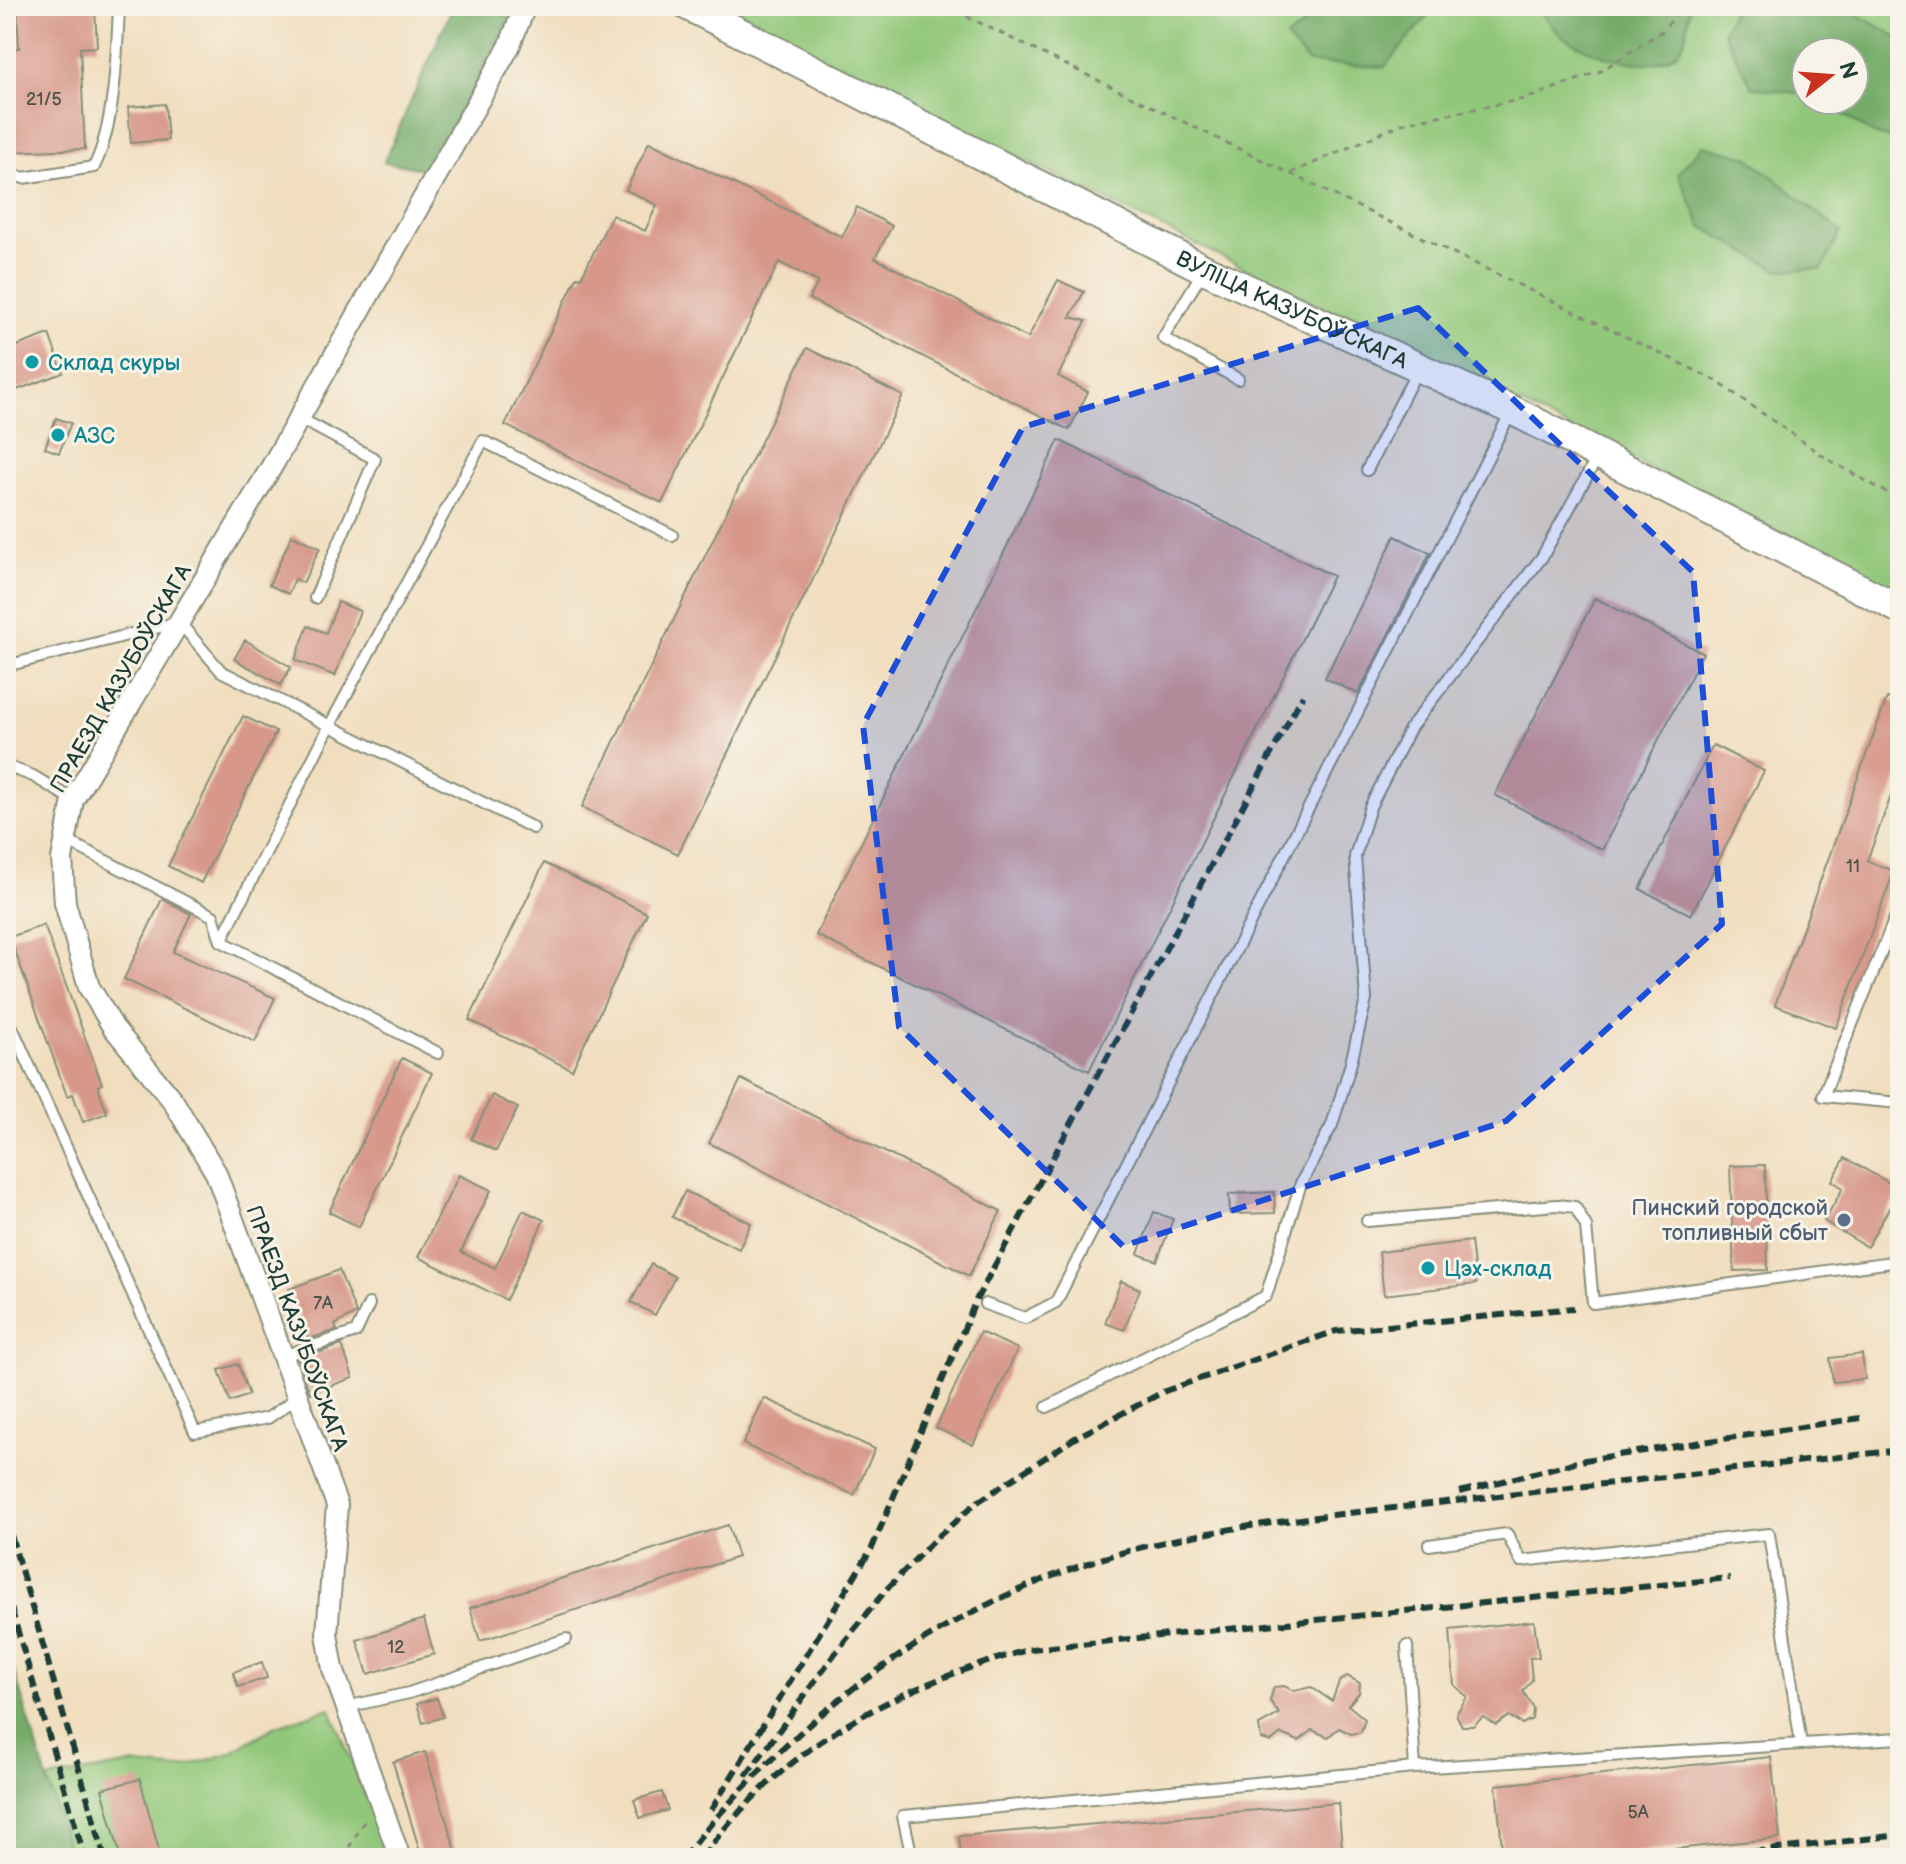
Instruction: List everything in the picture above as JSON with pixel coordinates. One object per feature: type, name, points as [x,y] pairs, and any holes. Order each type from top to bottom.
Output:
[{"type":"street","name":"ПРАЕЗД КАЗУБОЎСКАГА","points":[[400,1858],[346,1707],[327,1634],[337,1505],[216,1173],[173,1101],[113,1027],[89,987],[65,903],[62,859],[73,800],[299,418],[509,47],[525,6]]},
{"type":"street","name":"ВУЛІЦА КАЗУБОЎСКАГА","points":[[688,6],[1204,269],[1512,410],[1900,609]]},
{"type":"lane","points":[[6,170],[23,178],[94,167],[103,150],[117,47],[119,6]]},
{"type":"lane","points":[[1204,269],[1163,338],[1238,379]]},
{"type":"lane","points":[[1367,470],[1418,368]]},
{"type":"lane","points":[[985,1304],[1025,1318],[1056,1302],[1512,410]]},
{"type":"lane","points":[[299,418],[375,459],[315,598]]},
{"type":"lane","points":[[221,941],[329,727],[483,441],[672,535]]},
{"type":"lane","points":[[1047,1407],[1266,1296],[1301,1183],[1332,1125],[1366,999],[1355,856],[1370,807],[1411,727],[1542,557],[1598,456]]},
{"type":"lane","points":[[6,666],[179,622],[221,671],[533,828]]},
{"type":"lane","points":[[6,766],[33,776],[73,800]]},
{"type":"lane","points":[[67,841],[213,916],[221,941],[438,1053]]},
{"type":"lane","points":[[1900,906],[1823,1096],[1900,1103]]},
{"type":"lane","points":[[6,1014],[195,1432],[268,1418],[298,1397]]},
{"type":"lane","points":[[1367,1221],[1557,1205],[1575,1207],[1586,1226],[1593,1303],[1892,1262],[1900,1249]]},
{"type":"lane","points":[[283,1356],[356,1332],[369,1304]]},
{"type":"lane","points":[[1429,1545],[1507,1534],[1521,1561],[1769,1534],[1801,1744]]},
{"type":"lane","points":[[346,1707],[409,1693],[566,1639]]},
{"type":"lane","points":[[1407,1646],[1415,1768]]},
{"type":"lane","points":[[912,1858],[903,1816],[1415,1768],[1900,1738]]},
{"type":"path","points":[[945,6],[1715,380],[1829,460],[1900,500]]},
{"type":"path","points":[[1291,173],[1404,123],[1528,98],[1601,71],[1662,31],[1684,6]]},
{"type":"path","points":[[343,1858],[378,1800]]},
{"type":"highlighted area","points":[[1418,308],[1693,572],[1722,924],[1506,1121],[1123,1246],[899,1027],[863,725],[1023,427]]},
{"type":"green space","points":[[453,6],[518,6],[428,170],[384,162]]},
{"type":"green space","points":[[712,6],[1311,6],[1303,26],[1428,14],[1436,6],[1536,6],[1564,37],[1683,44],[1690,6],[1900,6],[1900,448],[1896,471],[1900,485],[1900,591]]},
{"type":"green space","points":[[1311,6],[1436,6],[1384,67],[1309,63],[1286,38],[1303,26]]},
{"type":"green space","points":[[1536,6],[1690,6],[1683,43],[1674,55],[1644,63],[1627,62],[1577,45],[1557,31]]},
{"type":"green space","points":[[1735,6],[1841,6],[1900,38],[1900,142],[1874,134],[1846,116],[1870,116],[1870,36],[1790,36],[1790,92],[1752,87],[1723,31]]},
{"type":"green space","points":[[1703,145],[1748,157],[1841,232],[1822,269],[1777,270],[1701,226],[1678,173]]},
{"type":"green space","points":[[6,1645],[71,1858],[6,1858]]},
{"type":"green space","points":[[330,1708],[391,1858],[71,1858],[47,1779],[131,1764],[178,1769],[230,1753],[274,1727]]},
{"type":"building","points":[[17,6],[95,6],[97,47],[80,48],[85,149],[6,152],[6,49],[19,48]]},
{"type":"building","points":[[165,104],[168,140],[131,143],[128,107]]},
{"type":"building","points":[[649,142],[842,237],[857,207],[892,226],[875,258],[1028,338],[1058,280],[1084,292],[1070,317],[1086,321],[1058,376],[1088,392],[1069,430],[809,299],[818,282],[779,262],[662,503],[505,425],[577,277],[581,278],[612,215],[645,231],[657,205],[626,190]]},
{"type":"building","name":"Склад скуры","points":[[49,334],[63,373],[6,394],[6,350]]},
{"type":"building","points":[[807,348],[903,396],[678,854],[582,807]]},
{"type":"building","name":"АЗС","points":[[56,418],[71,423],[59,453],[45,448]]},
{"type":"building","points":[[1059,440],[1333,576],[1089,1071],[816,935]]},
{"type":"building","points":[[292,535],[320,548],[303,583],[295,579],[288,594],[269,585]]},
{"type":"building","points":[[1395,536],[1430,553],[1358,694],[1325,678]]},
{"type":"building","points":[[1595,598],[1703,653],[1602,850],[1495,795]]},
{"type":"building","points":[[338,602],[360,611],[335,676],[295,660],[308,626],[326,633]]},
{"type":"building","points":[[245,640],[291,667],[281,685],[234,659]]},
{"type":"building","points":[[1887,698],[1900,703],[1900,772],[1867,861],[1894,871],[1836,1028],[1775,1005]]},
{"type":"building","points":[[243,716],[276,732],[201,883],[168,866]]},
{"type":"building","points":[[1713,745],[1764,771],[1691,915],[1640,889]]},
{"type":"building","points":[[544,863],[647,913],[572,1070],[469,1020]]},
{"type":"building","points":[[162,899],[191,914],[173,952],[275,998],[255,1042],[124,979]]},
{"type":"building","points":[[44,925],[102,1084],[98,1086],[107,1113],[83,1122],[73,1094],[67,1096],[10,937]]},
{"type":"building","points":[[402,1058],[432,1073],[359,1227],[329,1212]]},
{"type":"building","points":[[741,1079],[1001,1211],[969,1276],[709,1143]]},
{"type":"building","points":[[492,1095],[518,1108],[496,1151],[471,1139]]},
{"type":"building","points":[[1845,1158],[1900,1189],[1867,1247],[1824,1221],[1843,1188],[1832,1181]]},
{"type":"building","points":[[1765,1165],[1768,1270],[1734,1271],[1730,1166]]},
{"type":"building","points":[[459,1175],[491,1190],[461,1252],[495,1268],[523,1210],[544,1220],[506,1300],[418,1257]]},
{"type":"building","points":[[685,1191],[751,1223],[739,1249],[672,1217]]},
{"type":"building","points":[[1274,1192],[1275,1213],[1230,1214],[1229,1194]]},
{"type":"building","points":[[1154,1212],[1173,1219],[1157,1261],[1138,1254]]},
{"type":"building","name":"Цэх-склад","points":[[1471,1241],[1476,1284],[1384,1295],[1379,1252]]},
{"type":"building","points":[[651,1264],[675,1277],[655,1315],[631,1302]]},
{"type":"building","points":[[339,1270],[356,1313],[335,1325],[337,1330],[308,1339],[289,1289]]},
{"type":"building","points":[[1121,1281],[1140,1289],[1124,1330],[1105,1323]]},
{"type":"building","points":[[980,1332],[1018,1349],[973,1445],[936,1428]]},
{"type":"building","points":[[342,1345],[353,1378],[310,1393],[298,1359]]},
{"type":"building","points":[[1862,1354],[1865,1379],[1833,1382],[1830,1358]]},
{"type":"building","points":[[238,1364],[249,1395],[230,1402],[219,1370]]},
{"type":"building","points":[[764,1398],[875,1449],[854,1495],[743,1444]]},
{"type":"building","points":[[728,1525],[738,1557],[480,1641],[470,1608]]},
{"type":"building","points":[[424,1619],[434,1654],[368,1674],[357,1640]]},
{"type":"building","points":[[1534,1621],[1539,1657],[1530,1658],[1532,1680],[1523,1691],[1533,1708],[1532,1719],[1522,1724],[1509,1716],[1496,1725],[1483,1717],[1473,1726],[1462,1726],[1456,1714],[1467,1697],[1454,1685],[1450,1630]]},
{"type":"building","points":[[262,1662],[267,1678],[238,1687],[233,1672]]},
{"type":"building","points":[[1347,1676],[1360,1683],[1359,1693],[1348,1705],[1365,1719],[1361,1732],[1351,1734],[1339,1728],[1328,1737],[1312,1730],[1299,1741],[1281,1734],[1271,1742],[1261,1739],[1259,1725],[1279,1714],[1270,1701],[1274,1687],[1284,1686],[1294,1691],[1311,1687],[1332,1701],[1339,1682]]},
{"type":"building","points":[[437,1698],[443,1717],[423,1723],[417,1704]]},
{"type":"building","points":[[425,1752],[458,1858],[422,1858],[393,1762]]},
{"type":"building","points":[[1771,1757],[1780,1838],[1587,1858],[1503,1858],[1496,1785]]},
{"type":"building","points":[[140,1779],[161,1858],[121,1858],[102,1789]]},
{"type":"building","points":[[662,1792],[668,1810],[640,1818],[634,1800]]},
{"type":"building","points":[[1338,1803],[1343,1858],[961,1858],[959,1836]]},
{"type":"railway","points":[[711,1810],[872,1548],[976,1300],[1303,695]]},
{"type":"railway","points":[[746,1776],[836,1652],[886,1590],[932,1542],[976,1503],[1075,1438],[1165,1391],[1336,1331],[1574,1308]]},
{"type":"railway","points":[[1460,1492],[1585,1460],[1860,1418]]},
{"type":"railway","points":[[683,1858],[732,1800],[785,1746],[842,1697],[902,1654],[966,1616],[1033,1584],[1104,1558],[1212,1532],[1281,1522],[1900,1450]]},
{"type":"railway","points":[[6,1518],[105,1858]]},
{"type":"railway","points":[[702,1858],[734,1818],[769,1782],[807,1751],[848,1724],[935,1681],[1031,1649],[1730,1578]]},
{"type":"railway","points":[[6,1591],[85,1858]]},
{"type":"railway","points":[[1699,1858],[1900,1835]]},
{"type":"place","name":"Склад скуры","points":[[32,362]]},
{"type":"place","name":"АЗС","points":[[58,435]]},
{"type":"place","name":"Пинский городской топливный сбыт","points":[[1844,1220]]},
{"type":"place","name":"Цэх-склад","points":[[1428,1268]]}]
